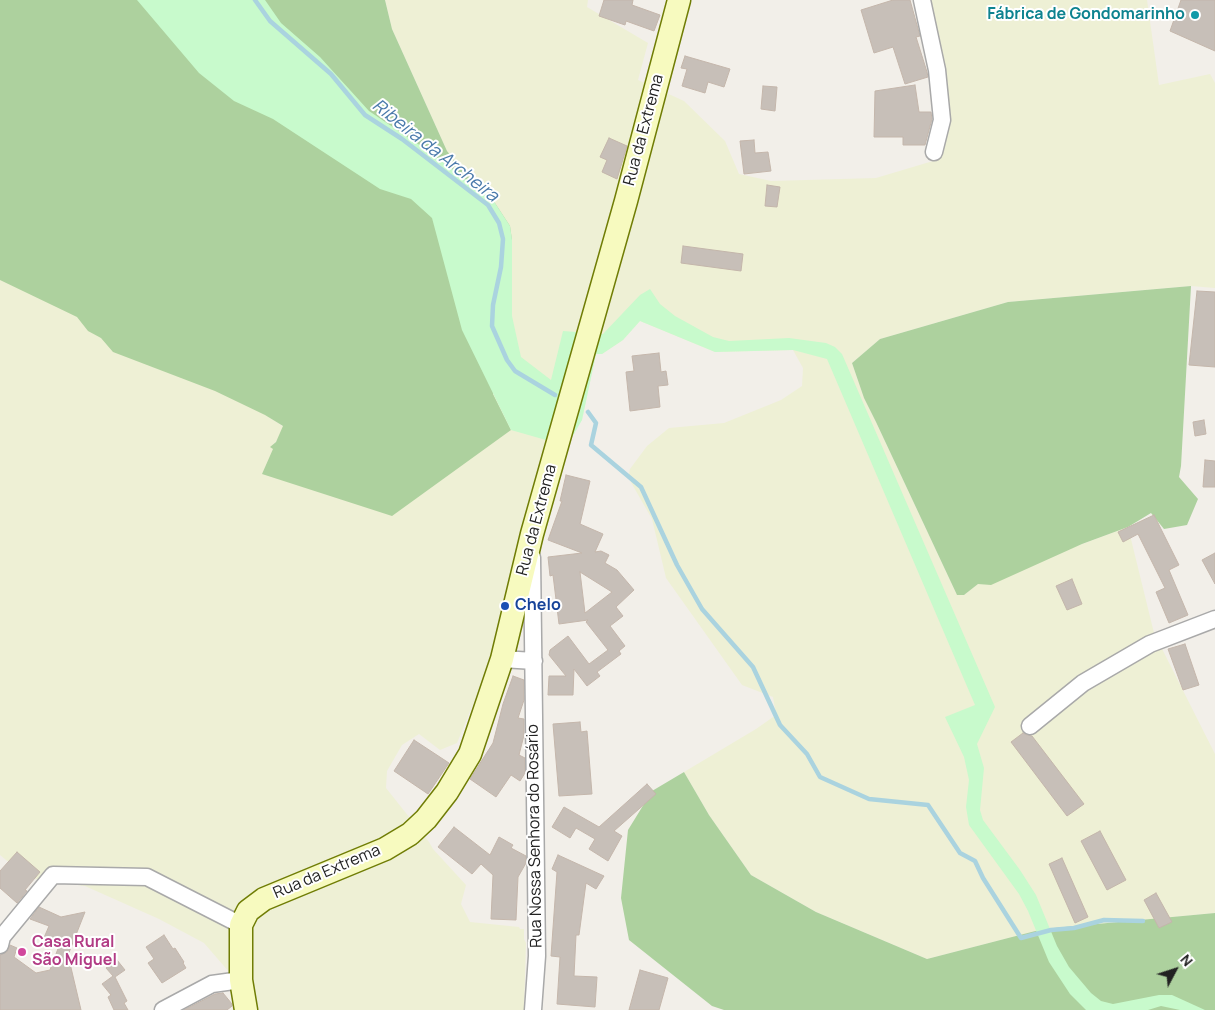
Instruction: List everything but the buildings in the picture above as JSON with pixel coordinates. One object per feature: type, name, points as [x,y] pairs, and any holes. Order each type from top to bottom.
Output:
[{"type":"street","name":"Rua da Extrema","points":[[241,925],[248,911],[264,899],[384,849],[410,834],[426,819],[447,792],[470,754],[502,659],[532,534],[626,201],[680,0]]},
{"type":"street","points":[[922,0],[937,70],[942,120],[934,152]]},
{"type":"street","name":"Rua Nossa Senhora do Rosário","points":[[532,534],[536,956],[533,1010]]},
{"type":"street","points":[[1030,726],[1083,683],[1150,644],[1215,619]]},
{"type":"street","points":[[502,659],[534,661]]},
{"type":"street","points":[[1,939],[53,875],[147,877],[241,925],[241,980],[246,1010]]},
{"type":"street","points":[[163,1010],[212,984],[241,980]]},
{"type":"green space","points":[[0,0],[385,0],[392,29],[447,151],[477,187],[493,200],[510,226],[512,240],[512,319],[493,394],[511,430],[392,516],[262,474],[273,449],[270,447],[276,442],[283,426],[265,415],[215,391],[113,352],[101,338],[88,331],[77,317],[0,280]]},
{"type":"green space","points":[[137,0],[265,0],[281,23],[320,57],[369,111],[427,150],[493,200],[510,226],[512,240],[512,316],[521,357],[551,380],[563,331],[603,334],[640,295],[650,289],[660,304],[675,316],[713,337],[729,341],[789,338],[826,343],[835,347],[842,354],[995,707],[977,744],[984,768],[980,810],[983,820],[1036,895],[1057,946],[1069,967],[1091,993],[1101,1001],[1113,1004],[1159,995],[1172,995],[1205,1010],[1180,1010],[1161,1006],[1148,1010],[1086,1010],[1070,994],[1049,962],[1019,894],[969,825],[966,807],[969,780],[964,757],[945,717],[975,705],[827,359],[793,350],[715,352],[640,321],[623,340],[602,354],[596,354],[582,420],[567,446],[511,430],[462,330],[432,218],[411,199],[380,189],[273,119],[234,101],[199,73]]},
{"type":"green space","points":[[385,0],[588,0],[587,7],[648,43],[638,80],[684,101],[725,141],[739,174],[771,181],[876,178],[933,161],[942,134],[928,0],[1147,0],[1159,85],[1210,74],[1215,83],[1215,288],[1191,286],[1008,302],[880,339],[852,363],[864,398],[957,595],[964,595],[980,582],[1128,527],[1154,633],[1215,754],[1215,913],[1043,929],[927,959],[816,912],[751,875],[709,815],[684,772],[776,715],[773,697],[742,685],[666,578],[652,519],[628,477],[630,469],[647,446],[669,428],[724,423],[781,400],[802,386],[803,368],[793,350],[715,352],[640,321],[623,340],[602,354],[596,354],[582,420],[548,444],[483,680],[457,743],[440,750],[419,734],[402,745],[387,771],[386,788],[433,849],[466,885],[461,904],[470,922],[524,929],[526,943],[524,1010],[251,1010],[249,995],[204,943],[159,919],[85,886],[28,878],[0,855],[0,267],[249,404],[287,429],[271,447],[312,469],[512,316],[512,240],[493,200],[477,187],[447,151],[392,29]]},
{"type":"green space","points":[[1191,286],[1179,477],[1198,499],[1187,525],[1164,529],[1151,513],[1128,527],[1082,544],[991,585],[978,584],[964,595],[957,595],[864,398],[852,363],[880,339],[1008,302]]},
{"type":"green space","points":[[684,772],[709,815],[751,875],[816,912],[927,959],[1043,929],[1215,913],[1215,1010],[724,1010],[712,1006],[629,940],[621,898],[628,830],[652,791]]},
{"type":"waterway","name":"Ribeira da Archeira","points":[[255,0],[270,21],[331,74],[365,115],[402,139],[488,205],[499,223],[503,239],[501,267],[493,305],[492,326],[507,360],[515,371],[555,395]]},
{"type":"waterway","name":"Ribeira da Archeira","points":[[588,412],[596,423],[591,445],[641,487],[677,565],[702,609],[753,667],[780,725],[807,754],[820,777],[869,799],[928,805],[960,853],[975,861],[983,878],[1021,938],[1104,920],[1143,921]]},
{"type":"place","name":"Fábrica de Gondomarinho","points":[[1195,15]]},
{"type":"place","name":"Chelo","points":[[505,606]]},
{"type":"place","name":"Casa Rural São Miguel","points":[[22,952]]}]
